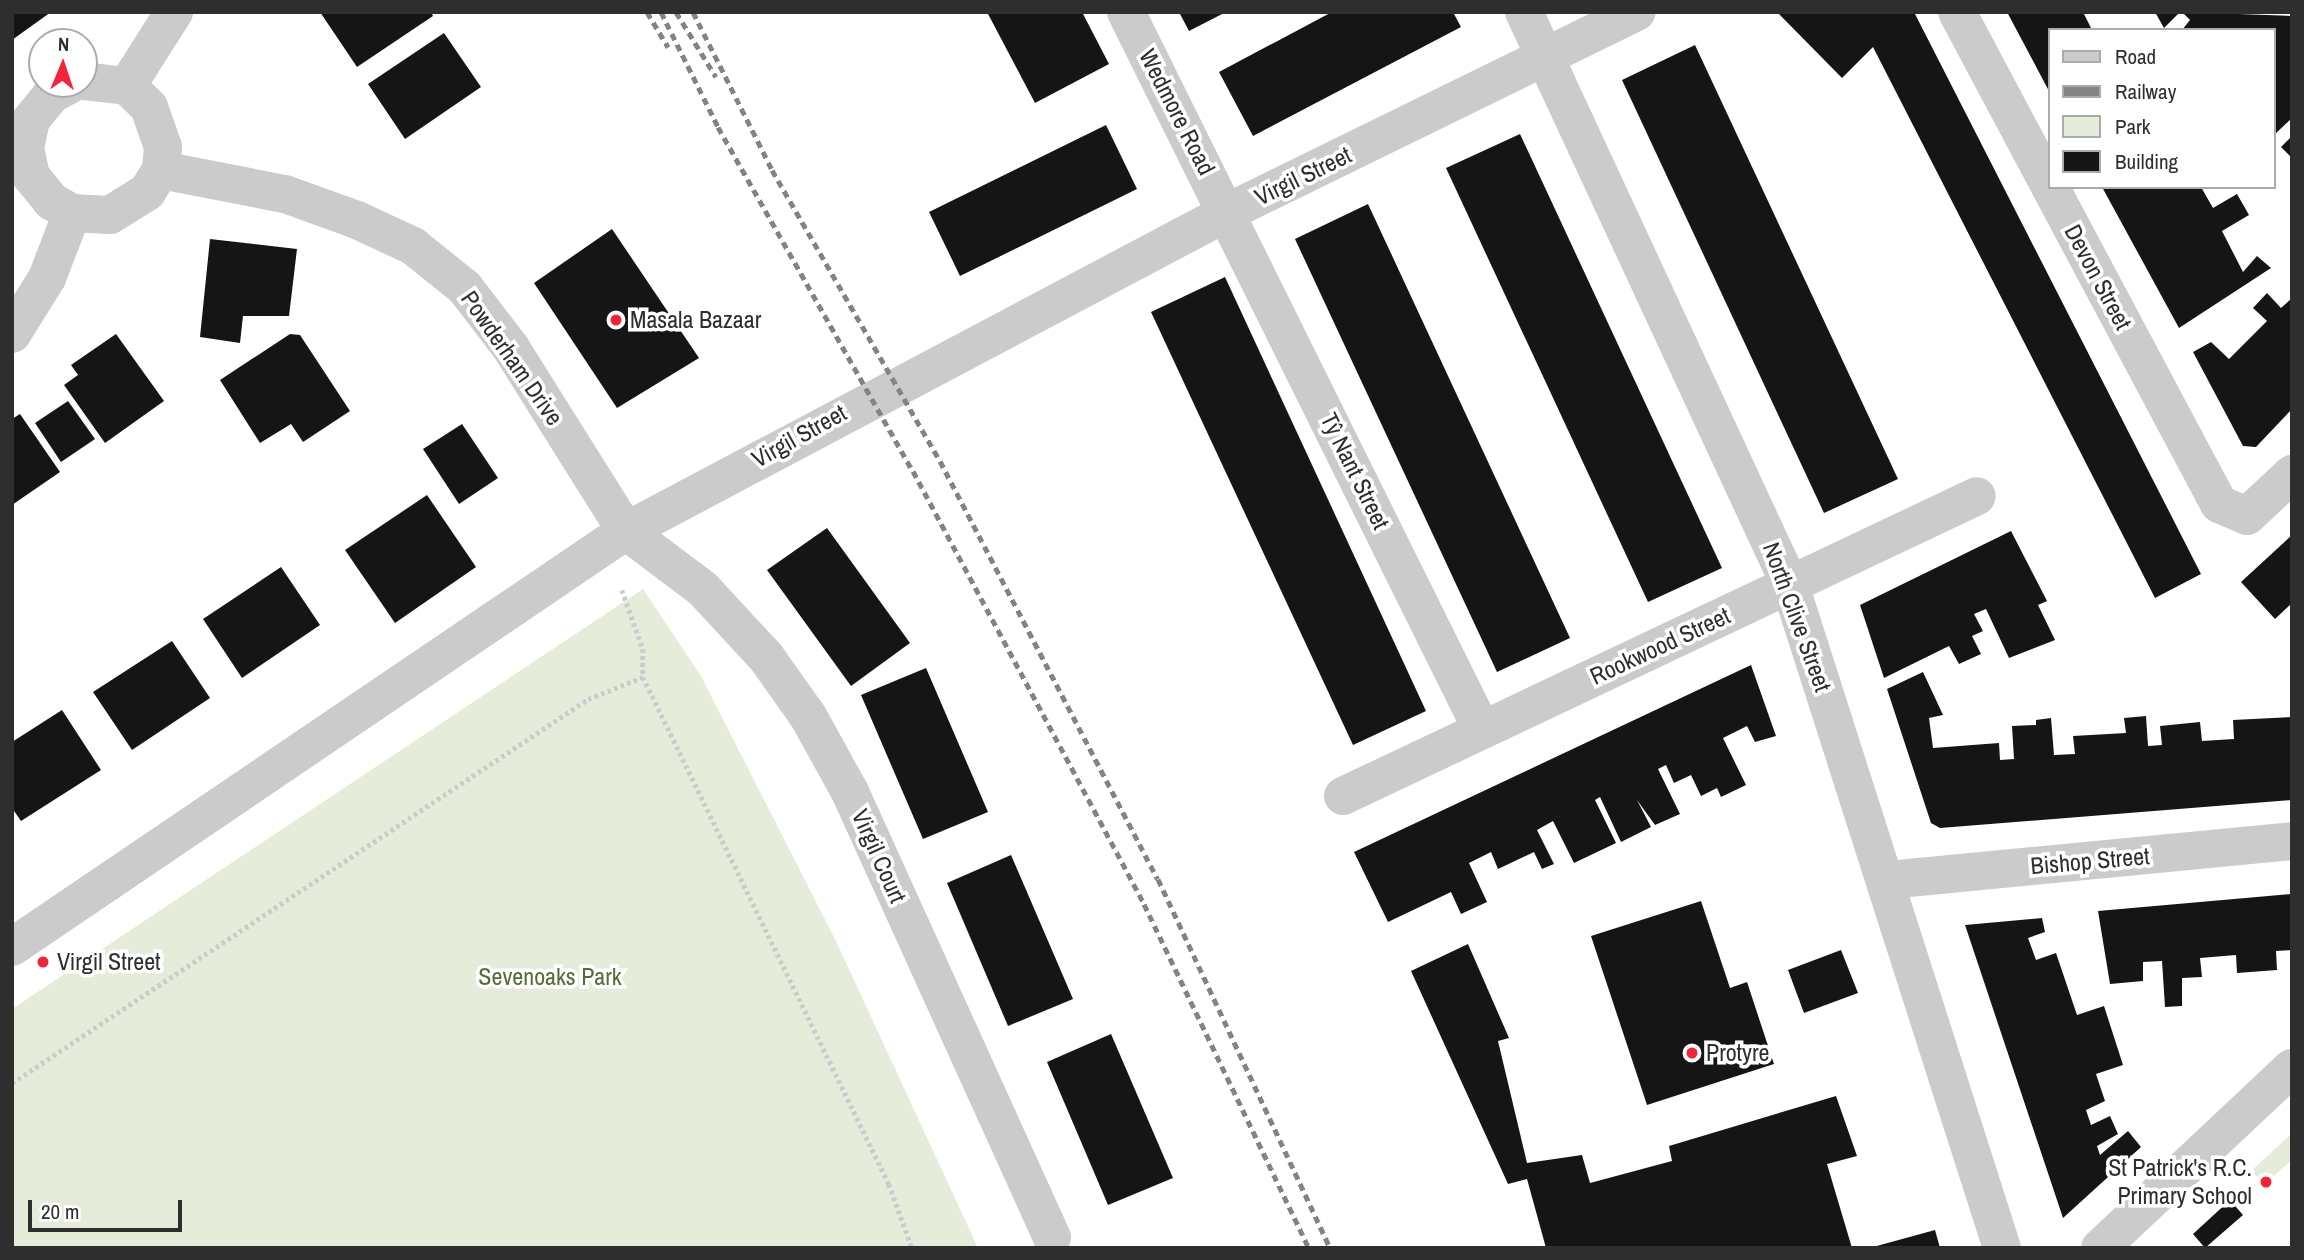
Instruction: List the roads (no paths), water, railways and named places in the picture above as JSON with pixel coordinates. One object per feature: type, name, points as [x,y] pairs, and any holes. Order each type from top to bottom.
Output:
[{"type":"street","points":[[127,86],[174,12]]},
{"type":"street","name":"Wedmore Road","points":[[1126,12],[1228,212]]},
{"type":"street","name":"North Clive Street","points":[[1524,12],[1790,584],[1888,880],[2002,1248]]},
{"type":"street","name":"Virgil Street","points":[[12,947],[616,539],[1228,212],[1637,12]]},
{"type":"street","name":"Devon Street","points":[[1957,12],[2048,183]]},
{"type":"street","points":[[47,98],[22,117],[31,176],[51,201],[72,213],[110,215],[129,207],[161,170],[158,123],[127,86],[98,83]]},
{"type":"street","name":"Powderham Drive","points":[[161,170],[285,194],[413,246],[465,288],[511,348],[616,539]]},
{"type":"street","name":"Devon Street","points":[[2051,189],[2219,504],[2247,516],[2292,474]]},
{"type":"street","name":"Tŷ Nant Street","points":[[1228,212],[1482,730]]},
{"type":"street","points":[[12,334],[47,278],[72,213]]},
{"type":"street","name":"Rookwood Street","points":[[1343,796],[1977,496]]},
{"type":"street","name":"Virgil Court","points":[[616,539],[703,589],[766,657],[808,716],[850,792],[1052,1237]]},
{"type":"street","name":"Bishop Street","points":[[1888,880],[2292,841]]},
{"type":"street","points":[[2100,1248],[2292,1068]]},
{"type":"railway","points":[[647,12],[668,47]]},
{"type":"railway","points":[[661,12],[718,127],[913,471],[1144,904],[1309,1248]]},
{"type":"railway","points":[[676,12],[716,77]]},
{"type":"railway","points":[[693,12],[772,170],[940,461],[1158,879],[1330,1248]]},
{"type":"place","name":"Masala Bazaar","points":[[616,320]]},
{"type":"place","name":"Virgil Street","points":[[43,962]]},
{"type":"place","name":"Protyre","points":[[1692,1053]]},
{"type":"place","name":"St Patrick's R.C. Primary School","points":[[2266,1182]]},
{"type":"park label","name":"Sevenoaks Park","points":[[550,977]]}]
